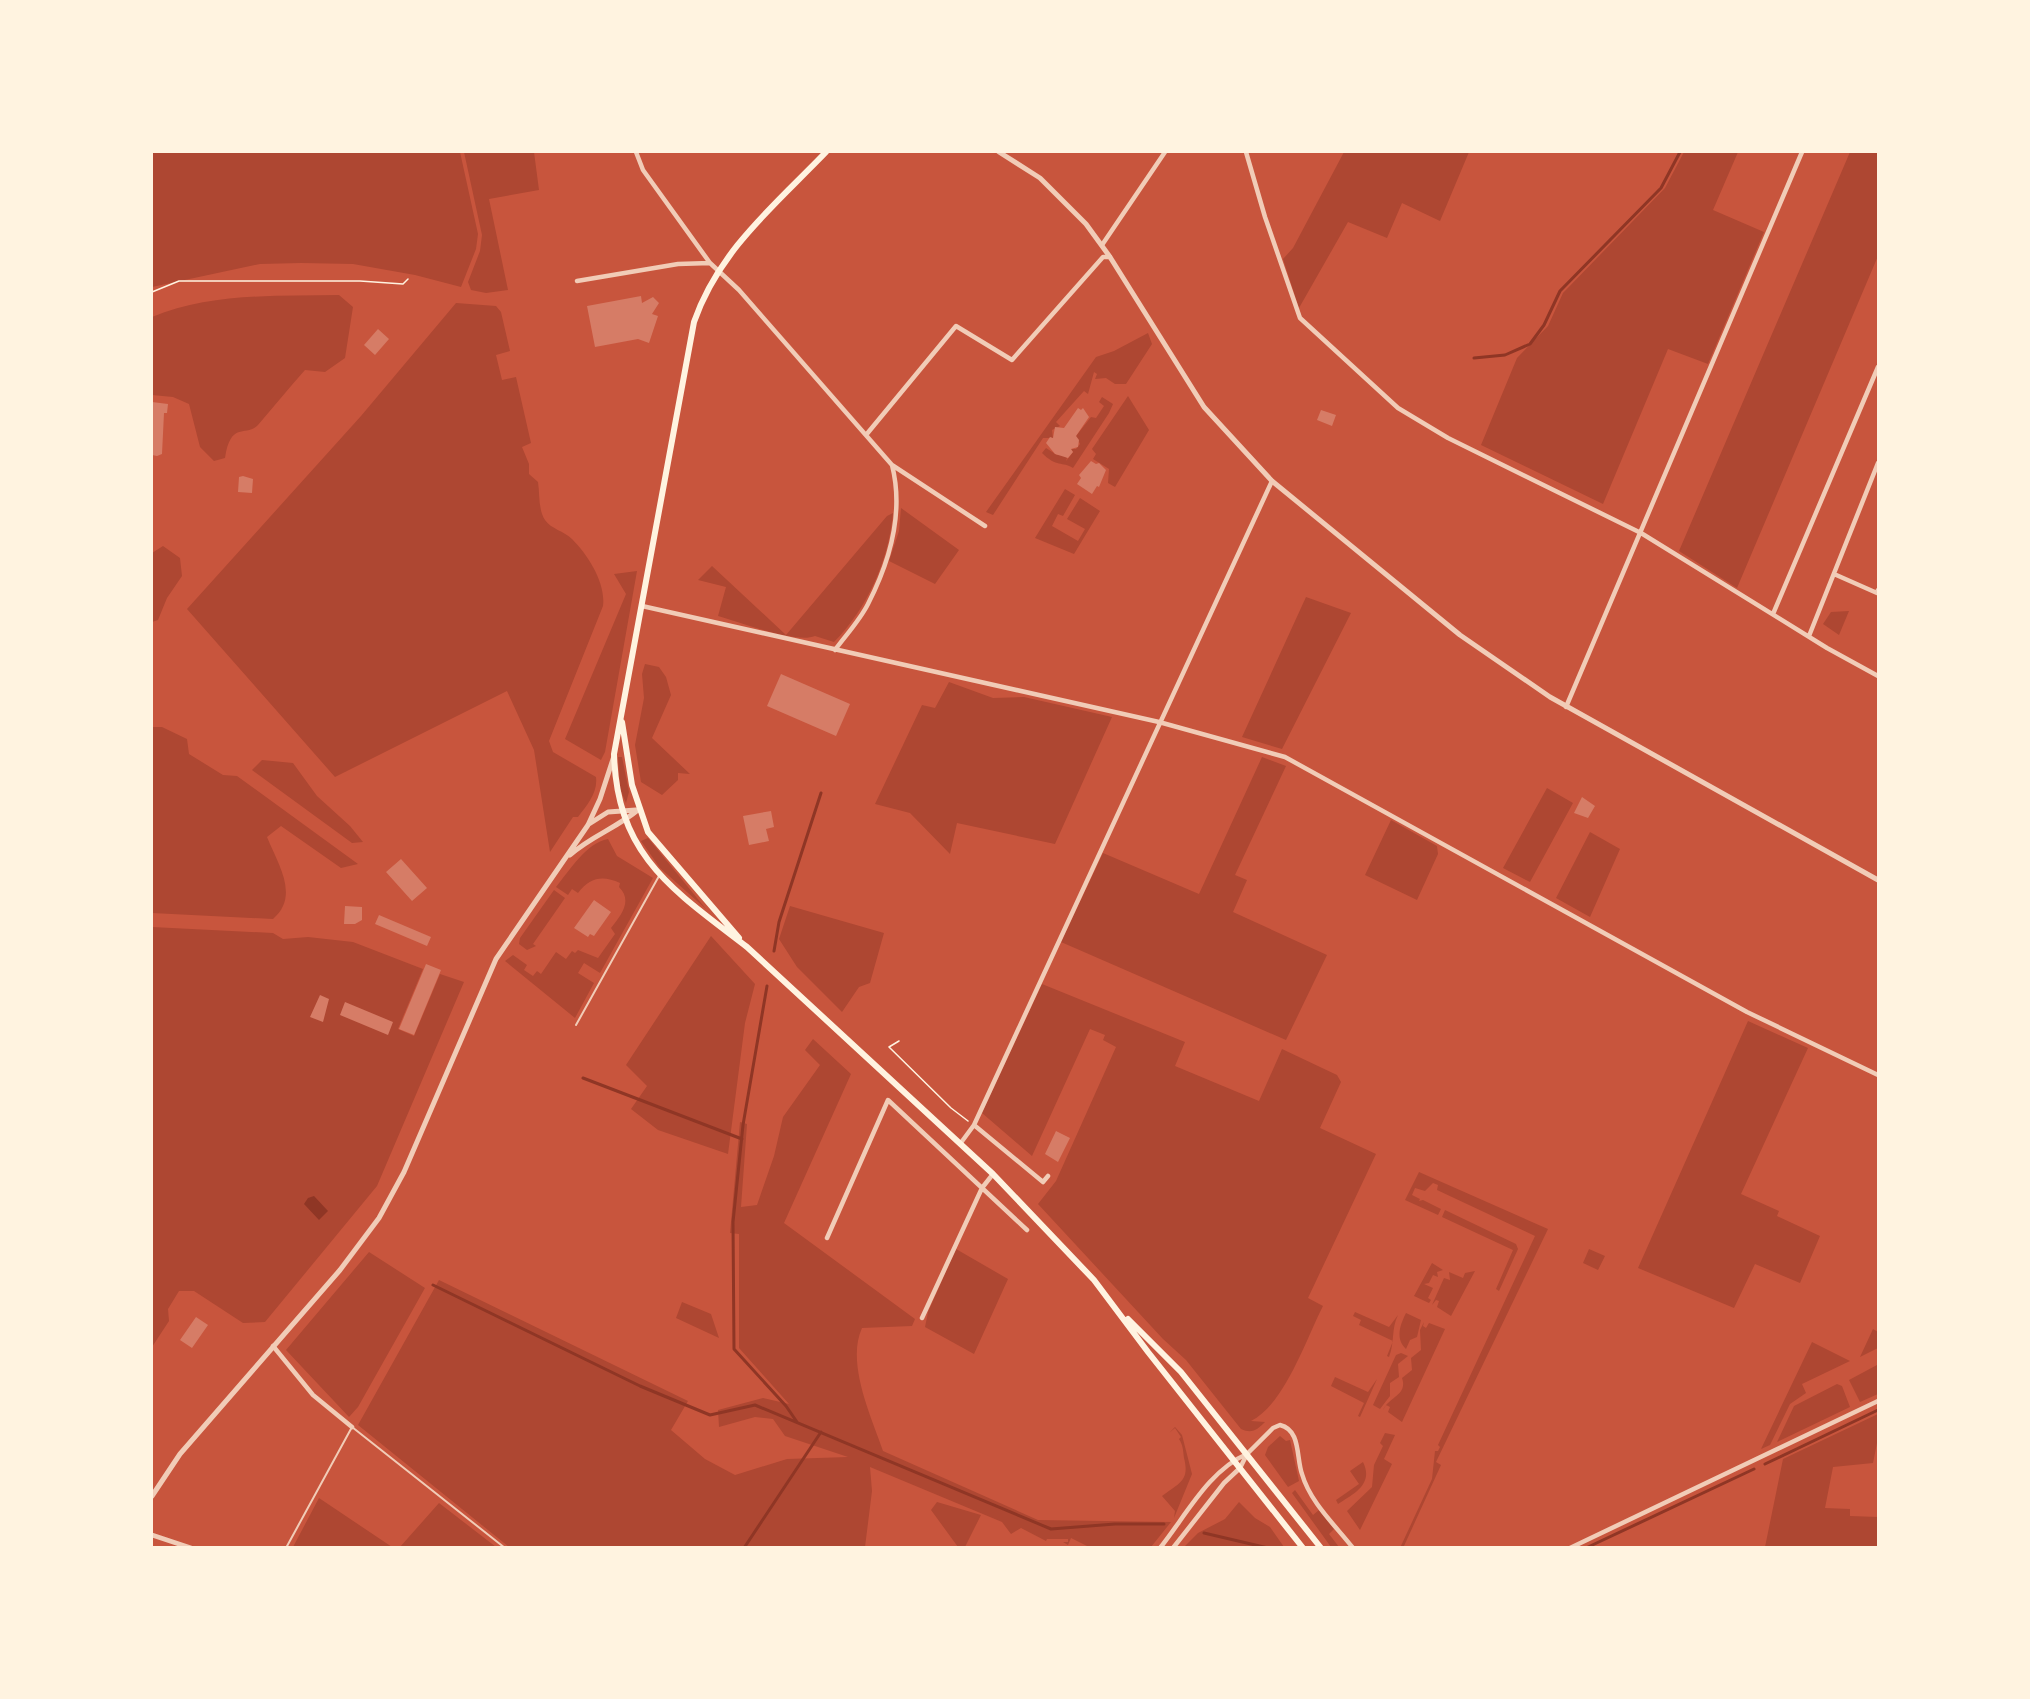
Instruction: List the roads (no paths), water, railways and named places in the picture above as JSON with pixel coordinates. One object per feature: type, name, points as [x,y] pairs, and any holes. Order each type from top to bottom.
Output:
[{"type":"main road","points":[[826,152],[732,249],[718,269],[699,306],[690,335],[622,721],[614,754],[615,775],[626,821],[646,861],[703,913],[747,947],[993,1174],[1094,1280],[1303,1548]]},
{"type":"main road","points":[[622,721],[626,754],[639,809],[658,846],[747,947]]},
{"type":"main road","points":[[1119,1310],[1181,1372],[1320,1548]]},
{"type":"street","points":[[636,152],[643,170],[710,263],[807,365],[892,465],[897,491],[896,527],[868,605],[835,650]]},
{"type":"street","points":[[999,152],[1040,178],[1061,196],[1102,245],[1204,407],[1272,481],[1460,635],[1566,708],[1878,880]]},
{"type":"street","points":[[1102,245],[1165,152]]},
{"type":"street","points":[[1246,152],[1265,217],[1300,318],[1407,414],[1448,438],[1641,533],[1878,676]]},
{"type":"street","points":[[1566,708],[1802,152]]},
{"type":"street","points":[[866,435],[956,326],[1012,360],[1103,257],[1110,257]]},
{"type":"street","points":[[577,281],[678,264],[710,263]]},
{"type":"street","points":[[1773,614],[1878,367]]},
{"type":"street","points":[[1809,636],[1878,463]]},
{"type":"street","points":[[892,465],[899,466],[986,526]]},
{"type":"street","points":[[960,1144],[974,1125],[1272,481]]},
{"type":"street","points":[[1834,574],[1878,592]]},
{"type":"street","points":[[642,606],[1159,722],[1232,740],[1292,760],[1747,1012],[1878,1075]]},
{"type":"street","points":[[152,1496],[180,1454],[340,1270],[379,1218],[402,1175],[496,959],[588,825],[600,799],[614,754]]},
{"type":"street","points":[[588,825],[602,815],[639,809]]},
{"type":"street","points":[[567,858],[596,834],[626,821],[639,809]]},
{"type":"street","points":[[827,1238],[888,1100],[1026,1230]]},
{"type":"street","points":[[974,1125],[1043,1182],[1048,1176]]},
{"type":"street","points":[[922,1318],[982,1188],[993,1174]]},
{"type":"street","points":[[273,1346],[313,1395],[352,1427]]},
{"type":"street","points":[[1570,1548],[1878,1401]]},
{"type":"street","points":[[1173,1548],[1224,1483],[1240,1468],[1247,1454],[1275,1426],[1282,1425],[1289,1429],[1296,1443],[1301,1470],[1308,1488],[1353,1548]]},
{"type":"street","points":[[1160,1548],[1217,1475],[1233,1460],[1247,1454]]},
{"type":"street","points":[[152,1535],[191,1548]]},
{"type":"lane","points":[[576,1025],[660,874]]},
{"type":"lane","points":[[286,1548],[352,1427],[505,1548]]},
{"type":"waterway","points":[[1474,358],[1505,355],[1530,344],[1544,325],[1560,291],[1661,188],[1680,152]]},
{"type":"waterway","points":[[774,951],[779,922],[821,793]]},
{"type":"waterway","points":[[767,986],[743,1125],[733,1222],[734,1349],[786,1406],[797,1422]]},
{"type":"waterway","points":[[583,1078],[742,1139]]},
{"type":"waterway","points":[[433,1285],[640,1386],[710,1415],[755,1405],[1051,1529],[1115,1524],[1164,1524]]},
{"type":"waterway","points":[[1765,1464],[1878,1410]]},
{"type":"waterway","points":[[744,1548],[821,1432]]},
{"type":"waterway","points":[[1586,1548],[1754,1469]]},
{"type":"waterway","points":[[1204,1533],[1268,1548]]}]
